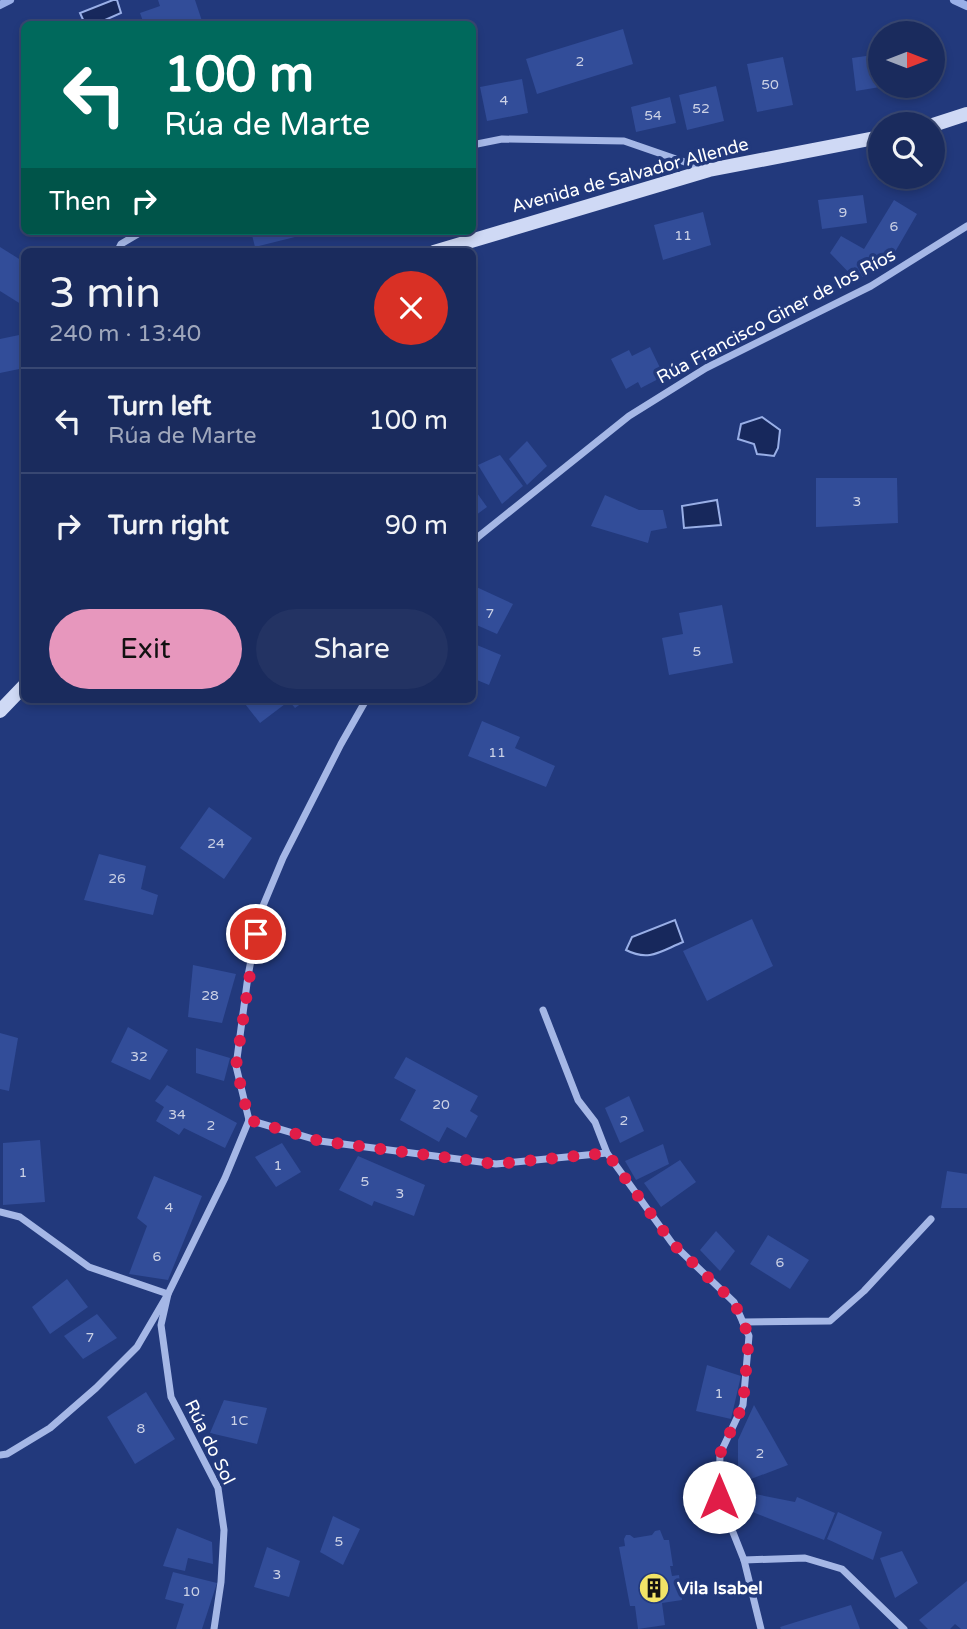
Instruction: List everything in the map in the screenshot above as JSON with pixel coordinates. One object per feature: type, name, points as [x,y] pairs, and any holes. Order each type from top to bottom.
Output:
[{"type":"street","points":[[945,121],[967,114]]},
{"type":"street","points":[[476,144],[502,139],[624,141],[709,170]]},
{"type":"street","name":"Avenida de Salvador Allende","points":[[447,248],[709,170],[868,139]]},
{"type":"street","name":"Rúa Francisco Giner de los Ríos","points":[[476,541],[629,416],[706,368],[871,286],[967,226]]},
{"type":"street","points":[[119,248],[136,235]]},
{"type":"street","points":[[0,711],[21,689]]},
{"type":"street","points":[[364,703],[283,858],[260,913],[236,1066],[249,1120],[320,1141],[496,1164],[607,1153]]},
{"type":"street","points":[[542,1010],[578,1100],[595,1122],[607,1153],[672,1243],[734,1302],[749,1336],[743,1405],[720,1454],[719,1497],[744,1560],[760,1626],[750,1629]]},
{"type":"street","name":"Rúa do Sol","points":[[214,1629],[221,1582],[224,1530],[218,1488],[171,1397],[161,1325],[169,1294],[225,1178],[249,1120]]},
{"type":"street","points":[[0,1212],[20,1217],[89,1267],[169,1294],[137,1347],[96,1388],[50,1428],[7,1454],[0,1455]]},
{"type":"street","points":[[743,1322],[830,1321],[864,1291],[931,1219]]},
{"type":"street","points":[[744,1560],[805,1558],[842,1569],[904,1629]]},
{"type":"water","points":[[117,0],[121,13],[103,21],[84,21],[80,13]]},
{"type":"water","points":[[762,417],[780,430],[774,456],[757,454],[754,444],[738,439],[741,424]]},
{"type":"water","points":[[717,500],[721,525],[684,528],[682,506]]},
{"type":"water","points":[[675,920],[683,942],[648,955],[626,950],[632,937]]},
{"type":"building","points":[[158,0],[195,0],[202,21],[143,21],[140,13],[160,6]]},
{"type":"building","points":[[623,29],[633,64],[537,94],[526,59]]},
{"type":"building","points":[[868,56],[868,89],[856,91],[852,58]]},
{"type":"building","points":[[783,57],[793,105],[757,112],[747,64]]},
{"type":"building","points":[[522,79],[528,113],[487,121],[480,87]]},
{"type":"building","points":[[716,86],[724,121],[687,130],[679,95]]},
{"type":"building","points":[[670,97],[676,123],[636,132],[631,107]]},
{"type":"building","points":[[863,195],[867,223],[822,229],[818,200]]},
{"type":"building","points":[[894,200],[917,214],[895,252],[857,281],[830,253],[841,236],[864,249]]},
{"type":"building","points":[[703,212],[711,245],[663,260],[654,225]]},
{"type":"building","points":[[252,235],[303,235],[255,247]]},
{"type":"building","points":[[0,247],[21,260],[21,304],[0,291]]},
{"type":"building","points":[[21,335],[21,369],[0,373],[0,339]]},
{"type":"building","points":[[650,347],[664,376],[641,388],[638,382],[626,389],[611,359],[629,350],[632,356]]},
{"type":"building","points":[[527,441],[547,466],[527,485],[509,459]]},
{"type":"building","points":[[500,455],[523,486],[502,504],[478,465]]},
{"type":"building","points":[[816,478],[897,478],[898,523],[816,527]]},
{"type":"building","points":[[476,492],[487,507],[476,515]]},
{"type":"building","points":[[605,495],[639,510],[663,510],[667,528],[651,531],[648,543],[591,526]]},
{"type":"building","points":[[476,587],[513,604],[497,634],[476,625]]},
{"type":"building","points":[[722,605],[733,663],[669,675],[662,638],[683,634],[679,613]]},
{"type":"building","points":[[476,645],[501,655],[489,685],[476,680]]},
{"type":"building","points":[[244,703],[286,703],[260,723]]},
{"type":"building","points":[[482,721],[520,737],[515,748],[555,766],[546,787],[468,756]]},
{"type":"building","points":[[209,807],[252,838],[224,879],[180,848]]},
{"type":"building","points":[[99,854],[146,866],[141,889],[158,895],[153,915],[84,900]]},
{"type":"building","points":[[752,919],[773,966],[707,1001],[683,951]]},
{"type":"building","points":[[193,965],[236,974],[222,1023],[188,1017]]},
{"type":"building","points":[[128,1027],[168,1050],[150,1080],[111,1062]]},
{"type":"building","points":[[0,1033],[18,1038],[9,1091],[0,1089]]},
{"type":"building","points":[[196,1048],[230,1058],[224,1081],[196,1073]]},
{"type":"building","points":[[406,1057],[478,1096],[470,1111],[478,1116],[466,1138],[447,1127],[439,1142],[400,1120],[416,1090],[394,1078]]},
{"type":"building","points":[[167,1085],[237,1123],[225,1148],[184,1128],[179,1135],[156,1121],[164,1107],[155,1101]]},
{"type":"building","points":[[629,1096],[644,1131],[620,1143],[605,1108]]},
{"type":"building","points":[[40,1140],[45,1202],[3,1205],[3,1143]]},
{"type":"building","points":[[282,1143],[301,1172],[276,1187],[255,1157]]},
{"type":"building","points":[[663,1144],[669,1164],[636,1180],[625,1161]]},
{"type":"building","points":[[358,1156],[425,1185],[414,1216],[374,1201],[372,1206],[339,1190]]},
{"type":"building","points":[[680,1160],[696,1182],[661,1207],[644,1183]]},
{"type":"building","points":[[947,1171],[967,1174],[967,1208],[941,1208]]},
{"type":"building","points":[[154,1176],[202,1196],[168,1280],[129,1274],[147,1226],[137,1218]]},
{"type":"building","points":[[716,1231],[735,1251],[720,1271],[700,1250]]},
{"type":"building","points":[[768,1235],[809,1260],[790,1289],[750,1264]]},
{"type":"building","points":[[67,1279],[88,1307],[50,1334],[32,1307]]},
{"type":"building","points":[[97,1314],[117,1338],[83,1359],[64,1336]]},
{"type":"building","points":[[707,1365],[741,1376],[731,1419],[696,1411]]},
{"type":"building","points":[[146,1392],[175,1439],[135,1464],[107,1417]]},
{"type":"building","points":[[224,1400],[267,1408],[257,1444],[210,1433]]},
{"type":"building","points":[[754,1405],[788,1465],[738,1484],[738,1440]]},
{"type":"building","points":[[740,1491],[795,1502],[797,1497],[835,1513],[824,1540],[742,1508]]},
{"type":"building","points":[[838,1512],[882,1532],[873,1560],[827,1539]]},
{"type":"building","points":[[333,1516],[360,1529],[343,1565],[320,1552]]},
{"type":"building","points":[[177,1528],[212,1542],[213,1564],[188,1558],[185,1571],[163,1566]]},
{"type":"building","name":"Vila Isabel","points":[[660,1530],[664,1540],[669,1540],[672,1576],[679,1575],[682,1600],[662,1603],[665,1625],[638,1629],[635,1606],[630,1606],[619,1547],[625,1546],[626,1535],[634,1538],[652,1535]]},
{"type":"building","points":[[267,1547],[300,1561],[289,1597],[254,1587]]},
{"type":"building","points":[[902,1551],[918,1583],[895,1598],[880,1558]]},
{"type":"building","points":[[173,1572],[217,1583],[202,1629],[176,1629],[184,1604],[165,1599]]},
{"type":"building","points":[[967,1581],[967,1629],[961,1629],[955,1624],[950,1629],[928,1629],[919,1620]]},
{"type":"building","points":[[851,1605],[860,1629],[780,1627]]},
{"type":"waterway","points":[[0,5],[10,0]]},
{"type":"waterway","points":[[954,0],[967,6]]},
{"type":"place","name":"Vila Isabel","points":[[654,1588]]},
{"type":"route","points":[[256,934],[236,1066],[249,1120],[320,1141],[496,1164],[607,1153],[672,1243],[734,1302],[749,1336],[743,1405],[720,1454],[719,1497]]}]
